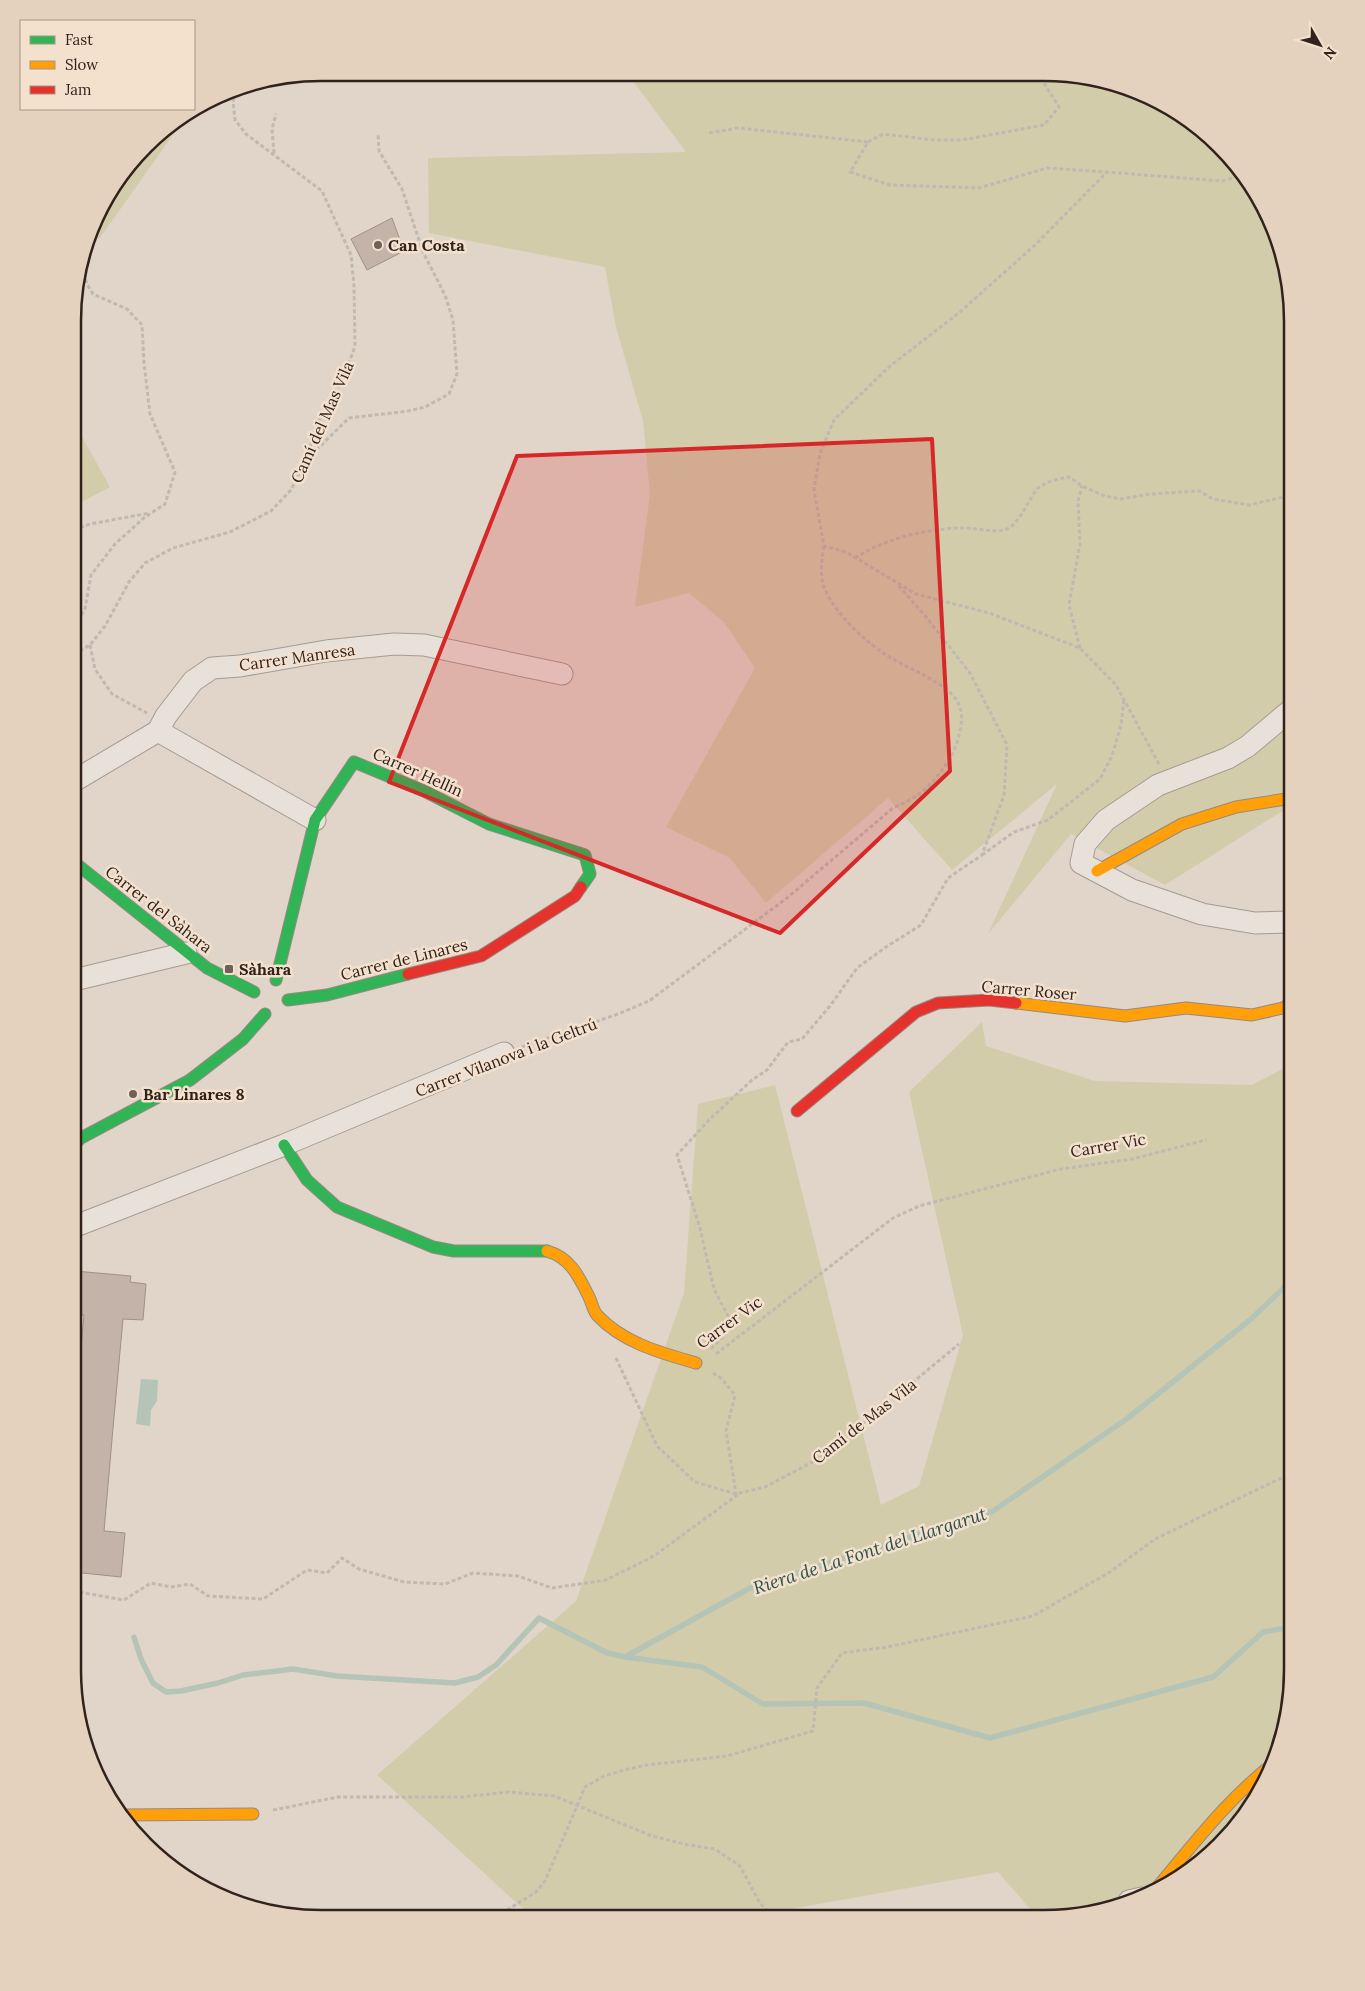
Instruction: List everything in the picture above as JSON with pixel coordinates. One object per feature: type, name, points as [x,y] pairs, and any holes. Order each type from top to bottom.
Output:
[{"type":"street","name":"Carrer Manresa","points":[[81,777],[158,731],[166,716],[193,682],[212,668],[240,666],[326,651],[394,644],[424,644],[562,674]]},
{"type":"street","points":[[1089,867],[1085,844],[1106,820],[1158,785],[1228,758],[1248,746],[1284,716]]},
{"type":"street","points":[[158,731],[315,820]]},
{"type":"street","name":"Carrer Hellín","points":[[276,980],[315,820],[354,762],[424,791],[489,824],[585,855],[590,874]]},
{"type":"street","points":[[1089,867],[1182,824],[1236,807],[1284,799]]},
{"type":"street","points":[[1089,867],[1132,890],[1202,914],[1256,923],[1284,922]]},
{"type":"street","name":"Carrer del Sàhara","points":[[81,868],[207,968],[259,986]]},
{"type":"street","name":"Carrer de Linares","points":[[288,1000],[326,995],[481,956],[575,896],[590,874]]},
{"type":"street","points":[[81,978],[186,953]]},
{"type":"street","points":[[81,1138],[190,1080],[243,1039],[273,1013],[288,1000],[287,989],[276,980],[259,986],[255,1004],[273,1013]]},
{"type":"street","name":"Carrer Roser","points":[[798,1111],[916,1012],[938,1002],[989,1000],[1125,1016],[1186,1008],[1252,1015],[1284,1007]]},
{"type":"street","name":"Carrer Vilanova i la Geltrú","points":[[81,1224],[284,1145],[504,1053]]},
{"type":"street","name":"Carrer Vic","points":[[284,1145],[307,1180],[337,1207],[433,1247],[454,1251],[548,1251],[559,1254],[576,1269],[595,1312],[612,1328],[654,1350],[696,1363]]},
{"type":"street","points":[[1167,1876],[1217,1816],[1261,1772]]},
{"type":"street","points":[[130,1815],[253,1814]]},
{"type":"path","points":[[1043,81],[1059,107],[1044,126],[962,140],[935,140],[883,134],[868,142],[850,172],[890,185],[979,188],[1047,168],[1222,181],[1236,177]]},
{"type":"path","name":"Camí del Mas Vila","points":[[81,650],[90,645],[105,626],[129,582],[145,563],[173,548],[230,532],[271,511],[291,490],[306,460],[318,422],[344,377],[355,346],[354,286],[350,254],[322,191],[274,153],[246,134],[234,120],[234,98]]},
{"type":"path","points":[[274,153],[272,130],[276,114]]},
{"type":"path","points":[[709,133],[738,128],[868,142]]},
{"type":"path","points":[[306,460],[349,418],[408,411],[425,407],[449,394],[457,374],[453,320],[445,295],[423,252],[402,189],[379,151],[378,133]]},
{"type":"path","name":"Carrer Vilanova i la Geltrú","points":[[504,1053],[649,1002],[787,898],[893,808],[908,802],[928,788],[955,750],[961,727],[960,706],[944,688],[883,653],[853,629],[837,608],[824,585],[821,564],[824,546],[814,490],[820,453],[834,420],[890,366],[960,312],[1036,245],[1107,172]]},
{"type":"path","points":[[81,614],[84,609],[91,575],[115,544],[165,504],[175,472],[150,414],[142,325],[127,309],[93,294],[85,279]]},
{"type":"path","points":[[855,558],[872,547],[893,539],[921,533],[961,528],[982,528],[997,531],[1010,528],[1038,489],[1050,481],[1069,477],[1082,486],[1105,496],[1121,500],[1150,494],[1199,490],[1213,499],[1249,505],[1284,497]]},
{"type":"path","points":[[1080,648],[1069,605],[1080,544],[1078,501],[1082,486]]},
{"type":"path","points":[[81,527],[153,512]]},
{"type":"path","points":[[824,546],[846,552],[916,594],[989,613],[1080,648],[1116,685],[1168,782]]},
{"type":"path","points":[[894,581],[926,617],[970,673],[1007,745],[1004,795],[982,855]]},
{"type":"path","points":[[90,645],[95,669],[112,694],[147,712],[158,731]]},
{"type":"path","points":[[81,1592],[124,1600],[151,1583],[171,1587],[190,1584],[208,1596],[263,1599],[308,1570],[327,1572],[342,1558],[359,1569],[404,1582],[445,1584],[472,1573],[518,1576],[552,1588],[606,1580],[654,1556],[738,1493],[726,1431],[735,1395],[722,1379],[696,1363],[728,1331],[729,1318],[714,1289],[700,1228],[677,1156],[708,1121],[752,1080],[767,1070],[788,1042],[802,1039],[830,1006],[857,968],[921,925],[948,878],[1014,832],[1048,820],[1100,779],[1112,756],[1121,726],[1124,698]]},
{"type":"path","name":"Carrer Vic","points":[[696,1363],[708,1360],[893,1218],[919,1206],[1061,1169],[1132,1159],[1206,1140]]},
{"type":"path","name":"Camí de Mas Vila","points":[[615,1356],[657,1446],[695,1482],[738,1493],[765,1487],[824,1456],[959,1344]]},
{"type":"path","points":[[507,1910],[536,1892],[545,1881],[585,1787],[612,1774],[628,1769],[728,1756],[813,1731],[818,1688],[842,1653],[887,1647],[1033,1616],[1110,1572],[1154,1539],[1284,1477]]},
{"type":"path","points":[[253,1814],[296,1804],[338,1798],[461,1797],[509,1792],[554,1796],[652,1836],[688,1845],[715,1849],[740,1866],[760,1903],[766,1910]]},
{"type":"highlighted area","points":[[932,439],[950,771],[780,933],[389,782],[517,456]]},
{"type":"shaded area","points":[[633,81],[1043,81],[1075,83],[1121,94],[1164,113],[1202,141],[1224,163],[1243,188],[1259,215],[1276,260],[1282,290],[1284,322],[1284,810],[1165,885],[1071,834],[988,934],[1057,784],[952,870],[888,798],[766,903],[730,858],[666,827],[755,668],[724,622],[689,593],[635,607],[650,494],[643,421],[616,327],[605,267],[429,233],[428,158],[686,152]]},
{"type":"shaded area","points":[[176,130],[100,238],[97,237],[106,215],[131,175],[163,141]]},
{"type":"shaded area","points":[[81,435],[110,487],[81,502]]},
{"type":"shaded area","points":[[982,1022],[986,1046],[1095,1081],[1252,1085],[1284,1068],[1284,1669],[1282,1701],[1276,1731],[1259,1776],[1234,1816],[1190,1860],[1150,1885],[1105,1902],[1075,1908],[1031,1910],[998,1872],[792,1910],[524,1910],[377,1775],[576,1601],[684,1293],[698,1104],[775,1085],[881,1505],[919,1486],[963,1335],[909,1092]]},
{"type":"shaded area","points":[[141,1379],[158,1380],[157,1401],[151,1410],[150,1426],[136,1424]]},
{"type":"building","name":"Can Costa","points":[[392,218],[404,251],[367,270],[351,239]]},
{"type":"building","points":[[81,1272],[131,1276],[130,1282],[146,1284],[143,1320],[123,1319],[104,1531],[125,1533],[121,1577],[81,1573],[81,1347],[84,1315],[81,1315]]},
{"type":"waterway","name":"Riera de La Font del Llargarut","points":[[625,1657],[750,1588],[993,1511],[1128,1418],[1251,1319],[1284,1288]]},
{"type":"waterway","name":"Riera de La Font del Llargarut","points":[[134,1637],[141,1659],[153,1683],[166,1692],[181,1691],[218,1683],[243,1675],[293,1669],[337,1676],[455,1683],[478,1677],[496,1665],[539,1618],[607,1653],[702,1667],[763,1704],[864,1703],[990,1738],[1213,1677],[1263,1632],[1284,1628]]},
{"type":"traffic: fast","points":[[276,980],[315,820],[354,762],[424,791],[489,824],[585,855],[590,874],[581,887]]},
{"type":"traffic: fast","points":[[81,868],[207,968],[254,992]]},
{"type":"traffic: fast","points":[[288,1000],[327,995],[408,974]]},
{"type":"traffic: fast","points":[[81,1138],[190,1080],[243,1039],[265,1014]]},
{"type":"traffic: fast","points":[[284,1145],[307,1180],[337,1207],[433,1247],[454,1251],[547,1251]]},
{"type":"traffic: slow","points":[[1097,871],[1182,824],[1236,807],[1284,799]]},
{"type":"traffic: slow","points":[[1016,1003],[1125,1016],[1186,1008],[1252,1015],[1284,1007]]},
{"type":"traffic: slow","points":[[547,1251],[562,1258],[573,1269],[597,1315],[607,1325],[643,1346],[696,1363]]},
{"type":"traffic: slow","points":[[1167,1876],[1226,1807],[1259,1775]]},
{"type":"traffic: slow","points":[[130,1815],[253,1814]]},
{"type":"traffic: jam","points":[[408,974],[481,956],[575,896],[581,887]]},
{"type":"traffic: jam","points":[[797,1111],[916,1012],[938,1003],[989,1000],[1016,1003]]},
{"type":"place","name":"Can Costa","points":[[378,245]]},
{"type":"place","name":"Sàhara","points":[[229,969]]},
{"type":"place","name":"Bar Linares 8","points":[[133,1094]]}]
